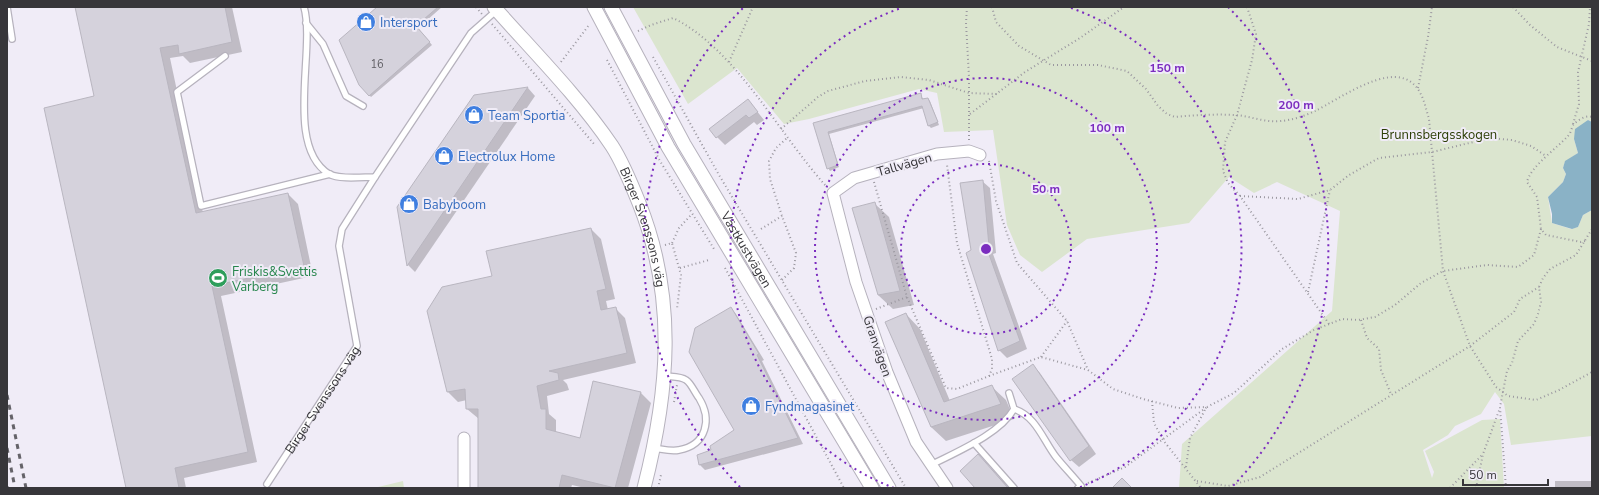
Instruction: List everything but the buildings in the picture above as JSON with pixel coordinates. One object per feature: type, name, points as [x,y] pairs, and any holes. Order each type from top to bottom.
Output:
[{"type":"street","name":"Västkustvägen","points":[[594,7],[672,153],[872,488]]},
{"type":"street","name":"Västkustvägen","points":[[611,7],[684,144],[889,488]]},
{"type":"street","name":"Birger Svenssons väg","points":[[496,8],[586,112],[612,147],[630,180],[647,224],[661,280],[666,341],[665,376],[654,448],[644,488]]},
{"type":"street","name":"Tallvägen","points":[[833,193],[854,178],[871,173],[945,154],[974,153]]},
{"type":"street","name":"Granvägen","points":[[833,193],[856,282],[887,372],[916,442],[947,488]]},
{"type":"street","points":[[464,438],[464,488]]},
{"type":"lane","points":[[7,7],[12,39]]},
{"type":"lane","points":[[304,7],[306,23],[303,106],[307,136],[315,161],[330,174]]},
{"type":"lane","name":"Birger Svenssons väg","points":[[267,484],[357,346],[339,246],[342,229],[471,33],[496,8]]},
{"type":"lane","points":[[306,23],[323,44],[346,96],[363,106]]},
{"type":"lane","points":[[225,56],[177,92],[201,206],[330,174],[351,178],[375,177]]},
{"type":"lane","points":[[654,448],[679,450],[689,446],[705,432],[707,424],[703,405],[689,383],[686,380],[677,377],[665,376]]},
{"type":"lane","points":[[931,465],[974,443],[1009,418],[1014,409],[1009,393]]},
{"type":"lane","points":[[1014,409],[1024,413],[1033,421],[1056,457],[1081,487]]},
{"type":"lane","points":[[974,443],[1014,488]]},
{"type":"path","points":[[476,7],[545,84],[597,147]]},
{"type":"path","points":[[729,62],[753,7]]},
{"type":"path","points":[[967,7],[968,93],[974,153],[988,157],[996,201],[1017,263],[1067,322],[1088,370]]},
{"type":"path","points":[[992,7],[996,22],[1019,46],[1051,65],[1098,65],[1127,71],[1146,89],[1158,106],[1166,114],[1174,117],[1237,115],[1267,121],[1291,119],[1315,111],[1367,83],[1388,78],[1402,78],[1411,82],[1424,98],[1429,119],[1442,271],[1470,346],[1496,387],[1508,396],[1536,400],[1559,390],[1592,372]]},
{"type":"path","points":[[970,114],[1044,60],[1080,38],[1124,7]]},
{"type":"path","points":[[1247,7],[1256,34],[1252,60],[1237,115],[1225,142],[1223,171],[1228,183],[1240,196],[1329,324]]},
{"type":"path","points":[[1417,89],[1428,37],[1432,7]]},
{"type":"path","points":[[1513,7],[1530,25],[1557,48],[1592,61]]},
{"type":"path","points":[[1081,487],[1125,467],[1164,440],[1207,407],[1234,393],[1282,349],[1314,330],[1342,319],[1361,320],[1375,317],[1395,305],[1421,283],[1442,271],[1487,264],[1518,267],[1534,255],[1541,230],[1537,196],[1527,182],[1528,176],[1570,133],[1579,104],[1578,72],[1589,24],[1590,7]]},
{"type":"path","points":[[635,25],[638,31],[651,24],[673,18],[690,26],[729,62],[787,138],[833,193]]},
{"type":"path","points":[[586,19],[592,30]]},
{"type":"path","points":[[552,74],[589,24]]},
{"type":"path","points":[[650,52],[719,175],[906,488]]},
{"type":"path","points":[[605,56],[660,162],[716,253]]},
{"type":"path","points":[[781,129],[818,97],[828,91],[864,81],[901,77],[922,79],[968,93],[997,94]]},
{"type":"path","points":[[1573,124],[1582,118],[1592,117]]},
{"type":"path","points":[[782,280],[794,268],[796,254],[770,179],[769,161],[776,148],[787,138]]},
{"type":"path","points":[[1240,196],[1298,199],[1330,190],[1349,175],[1379,158],[1432,152],[1490,138],[1512,140],[1531,146],[1546,156]]},
{"type":"path","points":[[945,154],[957,242],[992,360],[992,370],[989,376]]},
{"type":"path","points":[[871,173],[886,219],[907,297],[946,388],[957,389],[1041,357],[1067,322]]},
{"type":"path","points":[[1308,293],[1330,190]]},
{"type":"path","points":[[672,243],[679,228],[692,215]]},
{"type":"path","points":[[761,229],[782,216]]},
{"type":"path","points":[[1506,488],[1500,407],[1507,371],[1512,363],[1518,341],[1534,324],[1538,314],[1541,302],[1539,287],[1543,278],[1550,269],[1576,255],[1592,229]]},
{"type":"path","points":[[1541,230],[1546,235],[1581,242],[1586,240]]},
{"type":"path","points":[[680,268],[709,260]]},
{"type":"path","points":[[723,264],[844,488]]},
{"type":"path","points":[[1197,481],[1228,486],[1260,477],[1470,346],[1514,312],[1520,299],[1539,287]]},
{"type":"path","points":[[866,312],[907,297]]},
{"type":"path","points":[[1361,320],[1367,338],[1379,349],[1381,370],[1391,394]]},
{"type":"path","points":[[1041,357],[1088,370],[1114,389],[1152,401],[1178,408],[1207,407]]},
{"type":"path","points":[[1152,401],[1154,423],[1164,440],[1201,488]]},
{"type":"path","points":[[1186,468],[1190,438],[1207,407]]},
{"type":"path","points":[[1476,488],[1483,454],[1500,407]]},
{"type":"path","points":[[1450,488],[1483,454]]},
{"type":"green space","name":"Brunnsbergsskogen","points":[[633,7],[1592,7],[1592,122],[1588,120],[1574,139],[1578,153],[1565,162],[1563,168],[1566,174],[1563,182],[1548,197],[1552,223],[1571,229],[1578,227],[1583,215],[1592,210],[1592,436],[1511,445],[1504,404],[1495,392],[1481,414],[1455,426],[1448,435],[1423,450],[1432,478],[1434,472],[1425,451],[1482,420],[1500,419],[1504,488],[1179,488],[1182,444],[1332,311],[1340,211],[1277,182],[1254,193],[1229,177],[1189,223],[1087,239],[1042,272],[1020,255],[1007,225],[993,130],[944,132],[937,93],[919,89],[809,119],[784,124],[737,68],[688,104]]},
{"type":"green space","points":[[403,481],[404,488],[374,488]]},
{"type":"water","points":[[1588,120],[1592,122],[1592,210],[1583,215],[1578,227],[1572,229],[1552,223],[1552,214],[1548,197],[1563,182],[1566,174],[1563,168],[1565,161],[1578,153],[1574,139],[1575,129]]},
{"type":"railway","points":[[7,395],[26,488]]},
{"type":"railway","points":[[7,448],[15,488]]},
{"type":"place","name":"Intersport","points":[[366,22]]},
{"type":"place","name":"Team Sportia","points":[[474,115]]},
{"type":"place","name":"Electrolux Home","points":[[444,156]]},
{"type":"place","name":"Babyboom","points":[[409,204]]},
{"type":"place","name":"Friskis&Svettis Varberg","points":[[218,278]]},
{"type":"place","name":"Fyndmagasinet","points":[[751,406]]}]
